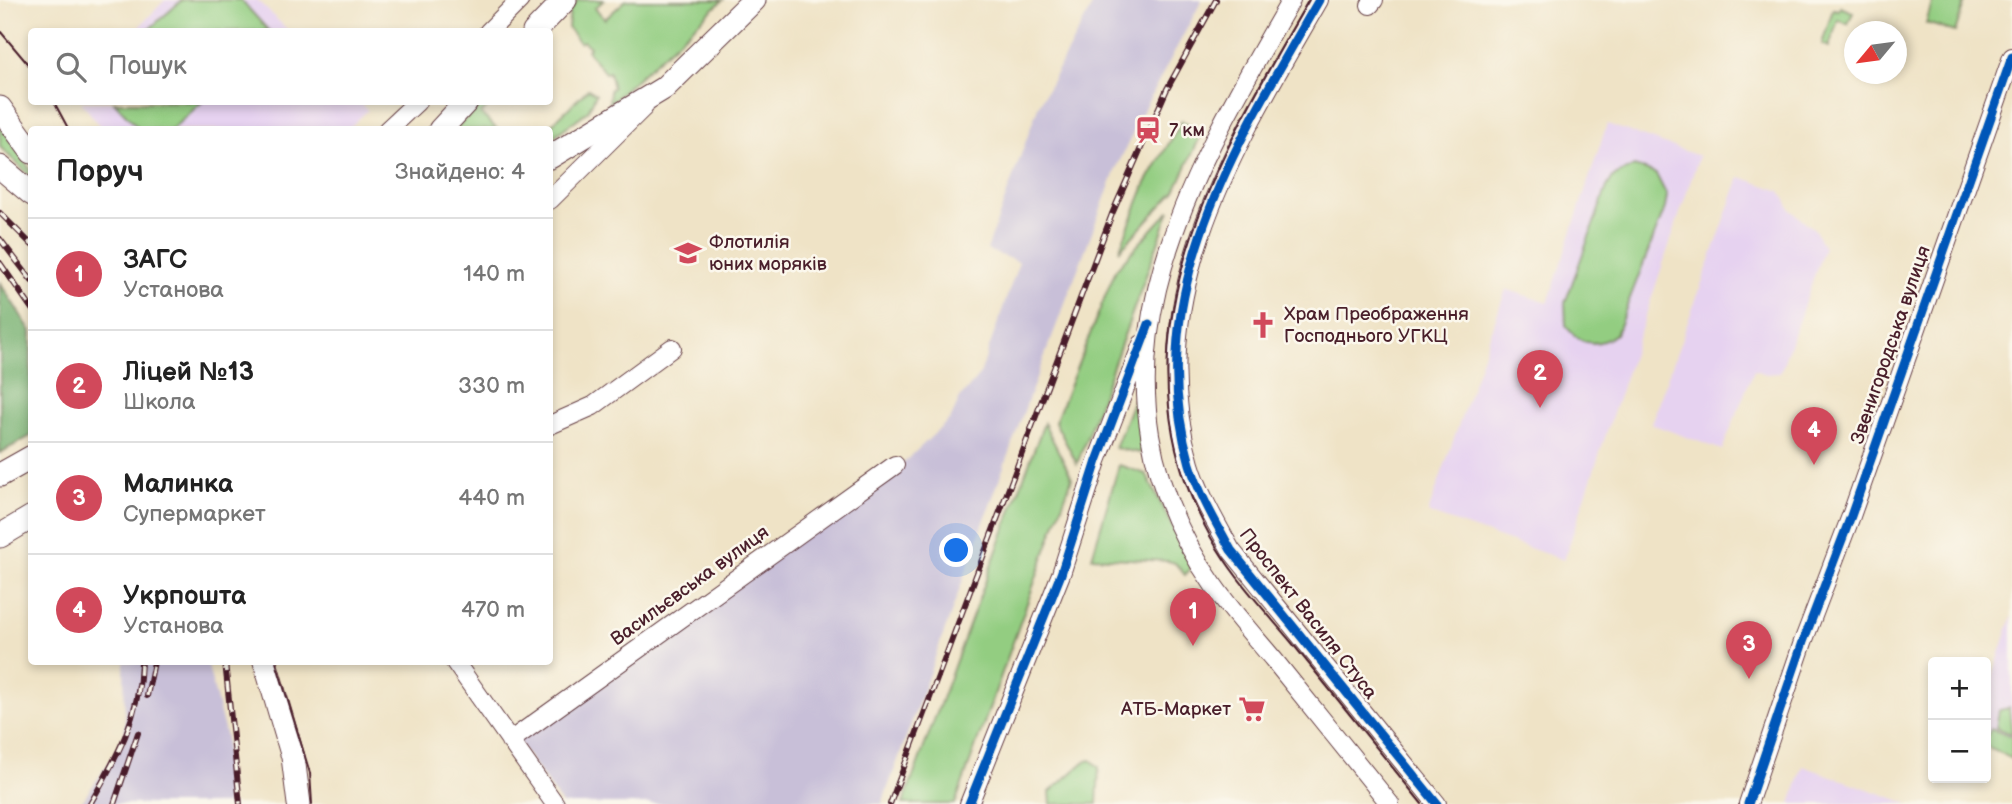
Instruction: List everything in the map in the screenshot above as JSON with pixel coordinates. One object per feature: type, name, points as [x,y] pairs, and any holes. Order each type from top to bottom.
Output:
[{"type":"main road","points":[[538,28],[565,0]]},
{"type":"main road","points":[[553,155],[664,88],[754,0]]},
{"type":"main road","points":[[444,126],[463,105]]},
{"type":"main road","points":[[0,108],[28,146]]},
{"type":"main road","points":[[0,167],[28,191]]},
{"type":"main road","points":[[0,475],[28,459]]},
{"type":"main road","points":[[0,536],[28,519]]},
{"type":"main road","points":[[266,665],[293,757],[299,804]]},
{"type":"street","points":[[492,28],[520,0]]},
{"type":"street","points":[[1291,0],[1206,152],[1159,270],[1149,324],[1144,381],[1146,416],[1162,490],[1214,587],[1390,804]]},
{"type":"street","name":"Проспект Василя Стуса","points":[[1319,0],[1255,110],[1215,194],[1190,262],[1177,333],[1177,379],[1182,423],[1190,464],[1207,507],[1231,550],[1437,804]]},
{"type":"street","name":"Звенигородська вулиця","points":[[1748,804],[1803,642],[1851,516],[2012,57]]},
{"type":"street","points":[[553,198],[664,88]]},
{"type":"street","points":[[391,126],[414,105]]},
{"type":"street","points":[[969,804],[1061,574],[1097,461],[1149,324]]},
{"type":"street","points":[[553,424],[593,406],[672,348]]},
{"type":"street","name":"Васильєвська вулиця","points":[[510,741],[895,466]]},
{"type":"street","points":[[457,665],[555,804]]},
{"type":"shaded area","points":[[165,0],[257,0],[286,28],[138,28]]},
{"type":"shaded area","points":[[1095,0],[1202,0],[1143,111],[1116,169],[1028,400],[882,804],[562,804],[517,740],[894,472],[951,418],[960,398],[980,374],[1019,262],[987,250],[1038,107]]},
{"type":"shaded area","points":[[83,105],[362,105],[368,110],[351,126],[100,126]]},
{"type":"shaded area","points":[[1607,124],[1699,156],[1564,560],[1428,513],[1506,289],[1548,303]]},
{"type":"shaded area","points":[[1740,177],[1781,191],[1791,210],[1815,230],[1824,248],[1780,373],[1766,374],[1754,370],[1722,450],[1651,424]]},
{"type":"shaded area","points":[[2012,616],[2012,759],[1991,748],[1991,681]]},
{"type":"shaded area","points":[[124,665],[208,665],[226,737],[227,804],[80,804],[125,740]]},
{"type":"shaded area","points":[[1803,766],[1910,804],[1791,804]]},
{"type":"green space","points":[[182,0],[241,0],[266,28],[150,28]]},
{"type":"green space","points":[[578,0],[604,0],[595,8],[605,19],[626,0],[723,0],[609,104],[610,89],[613,88],[609,72],[605,73],[587,50],[590,47],[583,41],[580,43],[568,28],[570,11]]},
{"type":"green space","points":[[1933,0],[1965,1],[1955,32],[1926,23]]},
{"type":"green space","points":[[1840,7],[1853,12],[1849,21],[1838,20],[1829,47],[1822,44],[1833,9],[1839,10]]},
{"type":"green space","points":[[588,89],[596,94],[588,111],[553,137],[553,126],[550,126]]},
{"type":"green space","points":[[117,105],[199,105],[175,126],[136,126]]},
{"type":"green space","points":[[480,105],[490,105],[481,114],[494,126],[458,126]]},
{"type":"green space","points":[[1182,121],[1202,133],[1175,191],[1119,251],[1146,183]]},
{"type":"green space","points":[[0,124],[28,166],[28,174],[0,147]]},
{"type":"green space","points":[[1634,166],[1656,174],[1667,196],[1665,208],[1616,334],[1596,343],[1583,341],[1566,326],[1565,303],[1607,187],[1613,177]]},
{"type":"green space","points":[[1170,210],[1077,464],[1055,422],[1116,269]]},
{"type":"green space","points":[[0,283],[28,326],[28,438],[0,453]]},
{"type":"green space","points":[[1136,394],[1143,446],[1140,453],[1115,448]]},
{"type":"green space","points":[[1044,423],[1072,478],[955,804],[903,804]]},
{"type":"green space","points":[[1119,465],[1146,474],[1192,567],[1185,575],[1175,563],[1168,561],[1092,557]]},
{"type":"green space","points":[[2009,708],[2012,734],[1996,728],[1999,710]]},
{"type":"green space","points":[[1991,729],[2012,737],[2012,759],[1991,748]]},
{"type":"green space","points":[[1091,760],[1099,767],[1097,804],[1051,804],[1050,792],[1084,762]]},
{"type":"tram line","points":[[1309,0],[1237,130],[1206,197],[1183,266],[1169,335],[1169,406],[1184,477],[1225,561],[1422,804]]},
{"type":"tram line","points":[[0,31],[28,64]]},
{"type":"tram line","points":[[56,105],[67,126]]},
{"type":"tram line","points":[[277,665],[310,773],[312,804]]},
{"type":"railway","points":[[890,804],[1112,214],[1167,89],[1216,0]]},
{"type":"railway","points":[[0,213],[28,241]]},
{"type":"railway","points":[[0,239],[28,276]]},
{"type":"railway","points":[[0,263],[28,303]]},
{"type":"railway","points":[[90,804],[118,753],[132,719],[141,665]]},
{"type":"railway","points":[[147,696],[153,665]]},
{"type":"railway","points":[[225,665],[240,804]]},
{"type":"railway","points":[[114,804],[138,733]]},
{"type":"cycle path","points":[[1319,0],[1229,164],[1205,221],[1187,280],[1178,340],[1178,401],[1190,464],[1208,508],[1231,550],[1437,804]]},
{"type":"cycle path","points":[[1748,804],[1803,642],[1851,516],[2012,57]]},
{"type":"cycle path","points":[[969,804],[1061,574],[1097,461],[1149,324]]},
{"type":"place","name":"7 км","points":[[1148,130]]},
{"type":"place","name":"Флотилія юних моряків","points":[[688,253]]},
{"type":"place","name":"Храм Преображення Господнього УГКЦ","points":[[1263,325]]},
{"type":"place","name":"Ліцей №13","points":[[1540,408]]},
{"type":"place","name":"Укрпошта","points":[[1814,465]]},
{"type":"place","name":"ЗАГС","points":[[1193,646]]},
{"type":"place","name":"Малинка","points":[[1749,679]]},
{"type":"place","name":"АТБ-Маркет","points":[[1252,709]]}]
